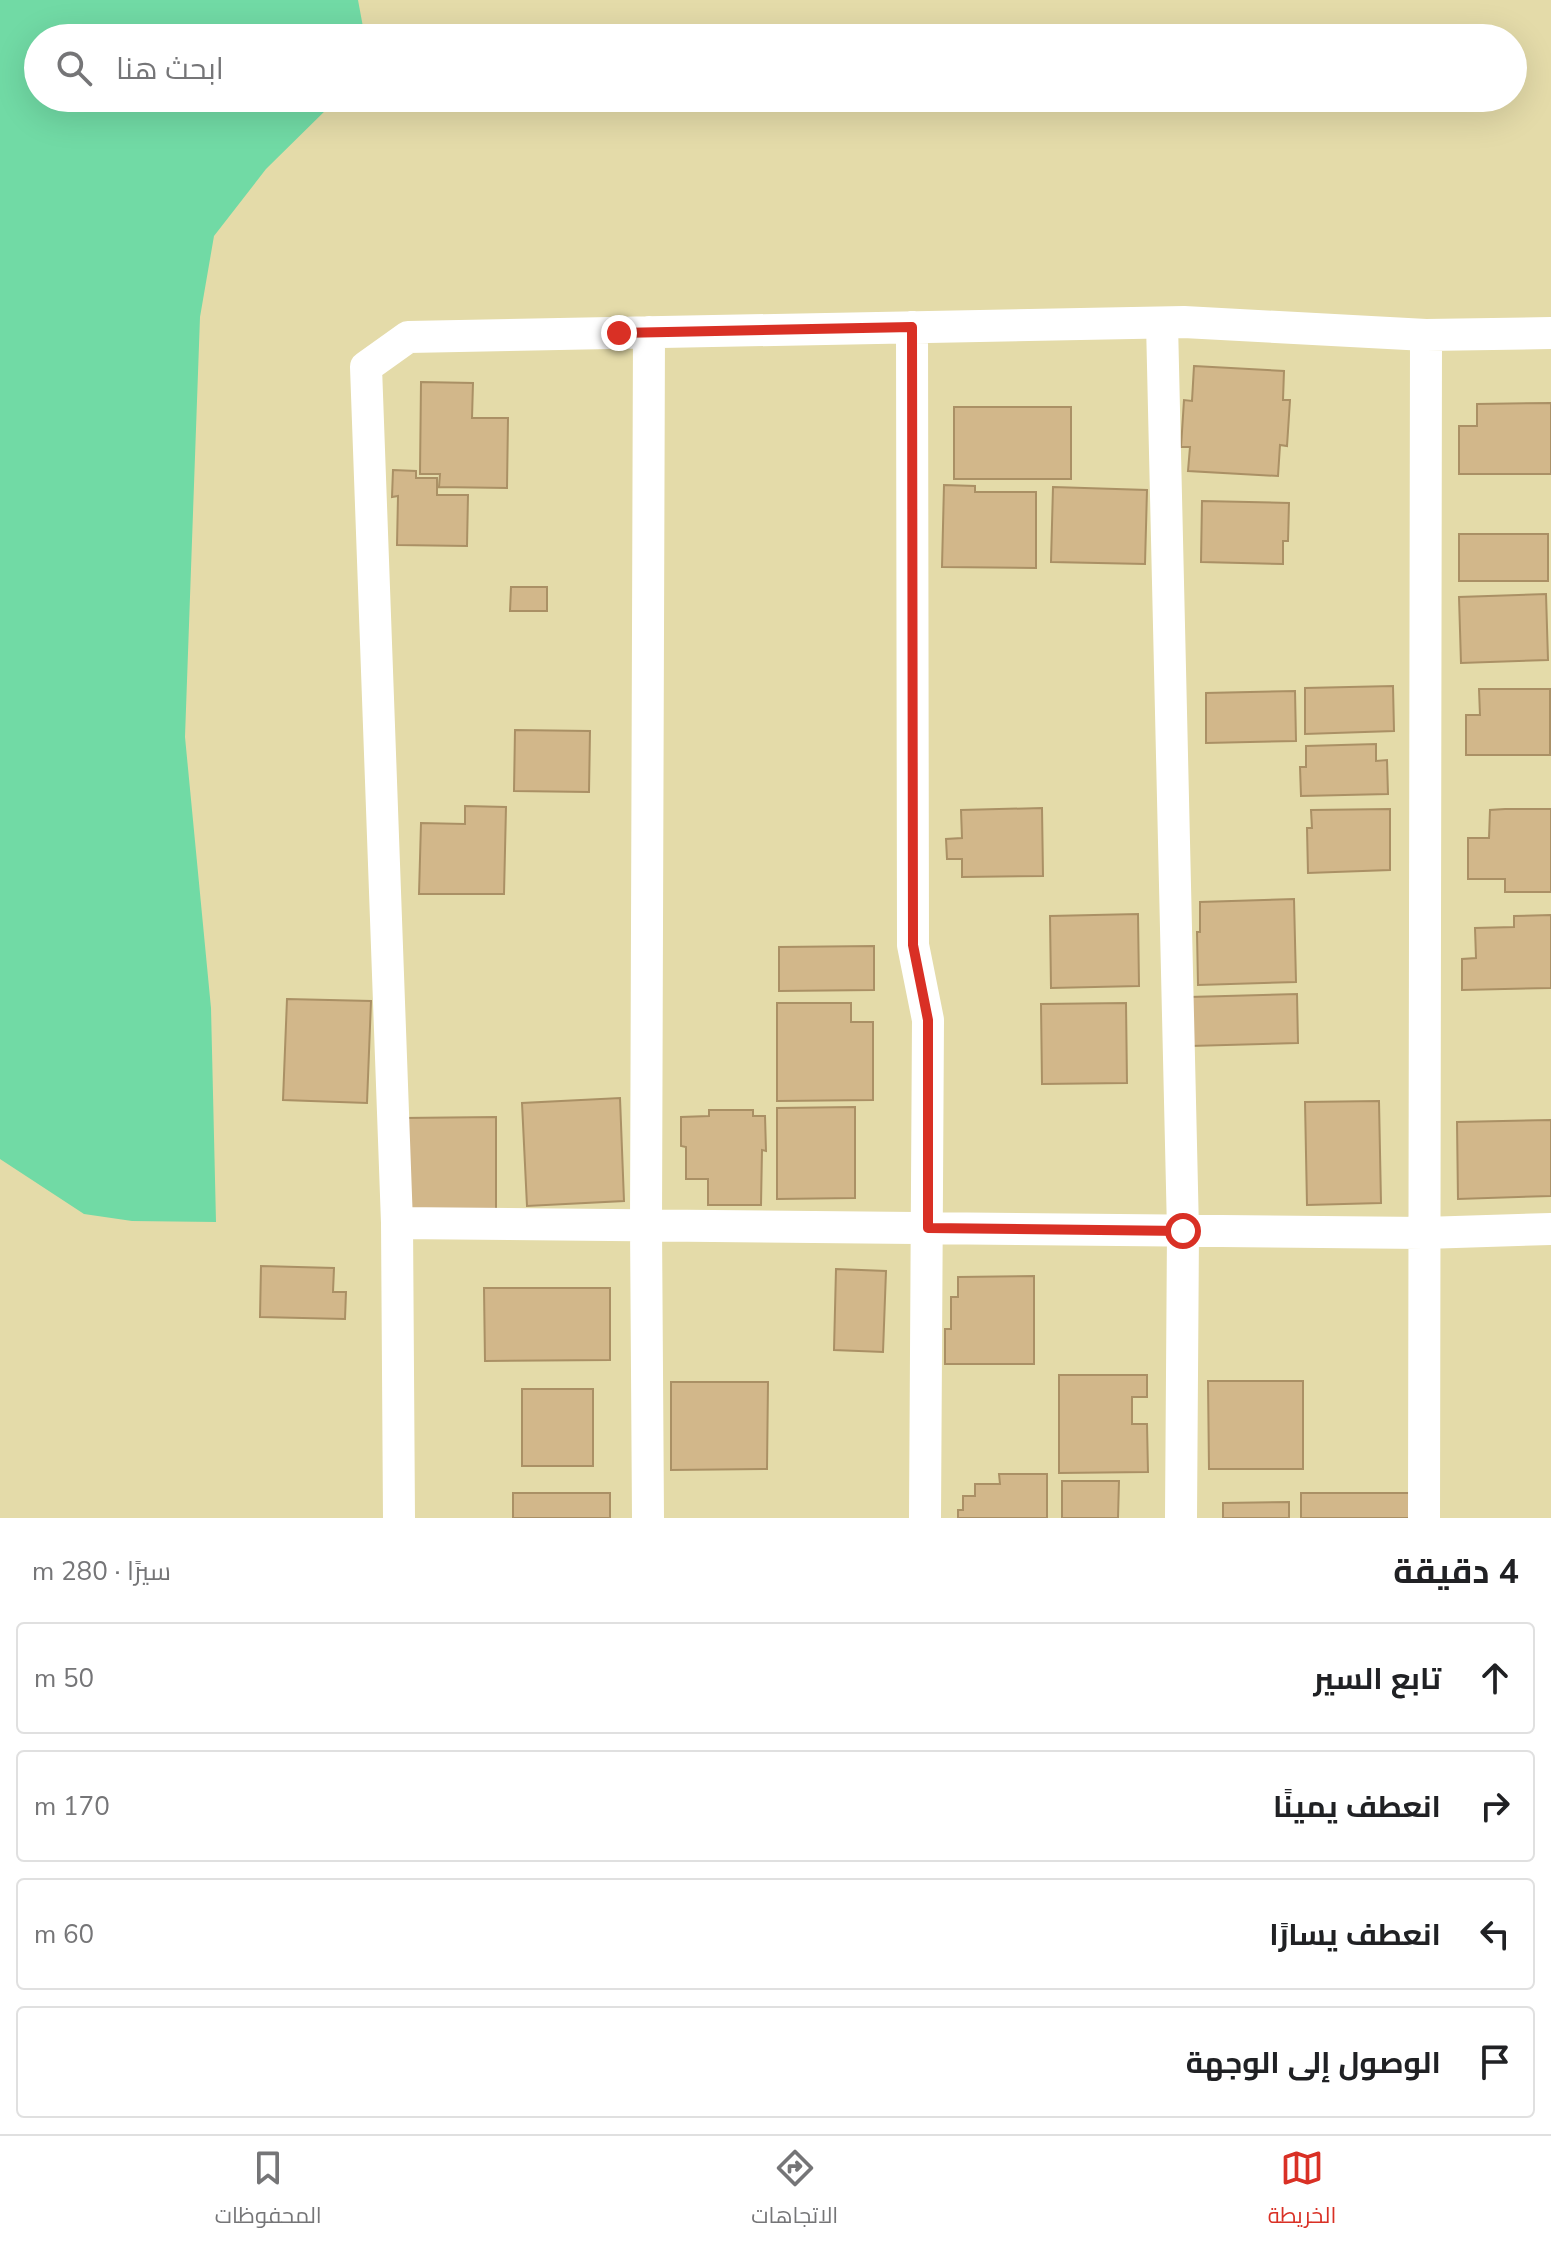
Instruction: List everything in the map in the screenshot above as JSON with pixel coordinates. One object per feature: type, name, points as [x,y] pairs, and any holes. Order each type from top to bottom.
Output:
[{"type":"street","points":[[1162,323],[1183,1231],[1181,1518]]},
{"type":"street","points":[[399,1518],[397,1223],[366,367],[408,337],[1162,323],[1426,335],[1551,333]]},
{"type":"street","points":[[912,327],[913,945],[928,1020],[925,1518]]},
{"type":"street","points":[[648,1518],[649,332]]},
{"type":"street","points":[[1424,1518],[1426,335]]},
{"type":"street","points":[[397,1223],[1424,1233],[1551,1229]]},
{"type":"green space","points":[[0,0],[358,0],[362,24],[24,24],[24,112],[324,112],[266,169],[214,236],[200,317],[185,737],[211,1008],[216,1222],[132,1221],[84,1214],[0,1159]]},
{"type":"building","points":[[1194,366],[1284,371],[1283,400],[1290,400],[1287,446],[1280,445],[1278,476],[1188,471],[1190,447],[1181,447],[1184,400],[1192,401]]},
{"type":"building","points":[[421,382],[473,383],[472,418],[508,418],[507,488],[439,487],[440,474],[420,474]]},
{"type":"building","points":[[1551,403],[1551,474],[1459,474],[1459,426],[1477,426],[1477,404]]},
{"type":"building","points":[[954,407],[1071,407],[1071,479],[954,479]]},
{"type":"building","points":[[393,470],[416,471],[416,478],[437,478],[437,495],[468,495],[467,546],[397,545],[398,496],[392,497]]},
{"type":"building","points":[[944,485],[975,486],[975,492],[1036,492],[1036,568],[942,567]]},
{"type":"building","points":[[1053,487],[1147,490],[1145,564],[1051,562]]},
{"type":"building","points":[[1202,501],[1289,503],[1288,541],[1283,541],[1283,564],[1201,562]]},
{"type":"building","points":[[1459,534],[1548,534],[1548,581],[1459,581]]},
{"type":"building","points":[[511,587],[547,587],[547,611],[510,611]]},
{"type":"building","points":[[1546,594],[1548,660],[1461,663],[1459,597]]},
{"type":"building","points":[[1393,686],[1394,731],[1305,734],[1305,688]]},
{"type":"building","points":[[1479,689],[1550,689],[1550,755],[1466,755],[1466,715],[1480,715]]},
{"type":"building","points":[[1295,691],[1296,741],[1206,743],[1206,693]]},
{"type":"building","points":[[515,730],[590,731],[589,792],[514,791]]},
{"type":"building","points":[[1376,744],[1376,761],[1387,760],[1388,794],[1301,796],[1300,767],[1306,767],[1306,746]]},
{"type":"building","points":[[465,806],[506,807],[504,894],[419,894],[421,823],[465,824]]},
{"type":"building","points":[[1042,808],[1043,876],[962,877],[962,859],[947,859],[946,839],[962,838],[961,810]]},
{"type":"building","points":[[1390,809],[1390,870],[1308,873],[1307,828],[1312,828],[1311,810]]},
{"type":"building","points":[[1551,809],[1551,892],[1505,892],[1505,879],[1468,879],[1468,838],[1489,838],[1490,810]]},
{"type":"building","points":[[1294,899],[1296,982],[1198,985],[1200,902]]},
{"type":"building","points":[[1138,914],[1139,986],[1051,988],[1050,916]]},
{"type":"building","points":[[1551,915],[1551,988],[1462,990],[1462,959],[1476,958],[1475,928],[1514,927],[1514,916]]},
{"type":"building","points":[[874,946],[874,990],[779,991],[779,947]]},
{"type":"building","points":[[1297,994],[1298,1043],[1190,1046],[1189,997]]},
{"type":"building","points":[[287,999],[371,1001],[367,1103],[283,1100]]},
{"type":"building","points":[[777,1003],[851,1003],[851,1022],[873,1022],[873,1100],[777,1101]]},
{"type":"building","points":[[1126,1003],[1127,1083],[1042,1084],[1041,1004]]},
{"type":"building","points":[[620,1098],[624,1201],[527,1206],[522,1103]]},
{"type":"building","points":[[1379,1101],[1381,1203],[1307,1205],[1305,1102]]},
{"type":"building","points":[[855,1107],[855,1198],[777,1199],[777,1108]]},
{"type":"building","points":[[709,1110],[753,1110],[753,1116],[765,1116],[766,1151],[762,1150],[761,1205],[708,1205],[708,1179],[686,1179],[686,1147],[681,1146],[681,1117],[709,1116]]},
{"type":"building","points":[[496,1117],[496,1214],[402,1214],[402,1118]]},
{"type":"building","points":[[1551,1120],[1551,1196],[1458,1199],[1457,1122]]},
{"type":"building","points":[[261,1266],[334,1268],[333,1292],[346,1292],[345,1319],[260,1317]]},
{"type":"building","points":[[836,1269],[886,1271],[883,1352],[834,1350]]},
{"type":"building","points":[[1034,1276],[1034,1364],[945,1364],[945,1329],[951,1329],[951,1297],[958,1297],[958,1277]]},
{"type":"building","points":[[484,1288],[610,1288],[610,1360],[485,1361]]},
{"type":"building","points":[[1059,1375],[1147,1375],[1147,1397],[1132,1397],[1132,1424],[1147,1424],[1148,1472],[1059,1473]]},
{"type":"building","points":[[1208,1381],[1303,1381],[1303,1469],[1209,1469]]},
{"type":"building","points":[[671,1382],[768,1382],[767,1469],[671,1470]]},
{"type":"building","points":[[522,1389],[593,1389],[593,1466],[522,1466]]},
{"type":"building","points":[[999,1474],[1047,1474],[1047,1518],[958,1518],[958,1510],[963,1510],[963,1496],[975,1496],[975,1484],[1000,1484]]},
{"type":"building","points":[[1062,1481],[1119,1481],[1118,1518],[1062,1518]]},
{"type":"building","points":[[513,1493],[610,1493],[610,1518],[513,1518]]},
{"type":"building","points":[[1301,1493],[1411,1493],[1411,1518],[1301,1518]]},
{"type":"building","points":[[1289,1502],[1289,1518],[1223,1518],[1223,1503]]},
{"type":"route","points":[[619,333],[912,327],[913,945],[928,1020],[928,1228],[1183,1231]]}]
